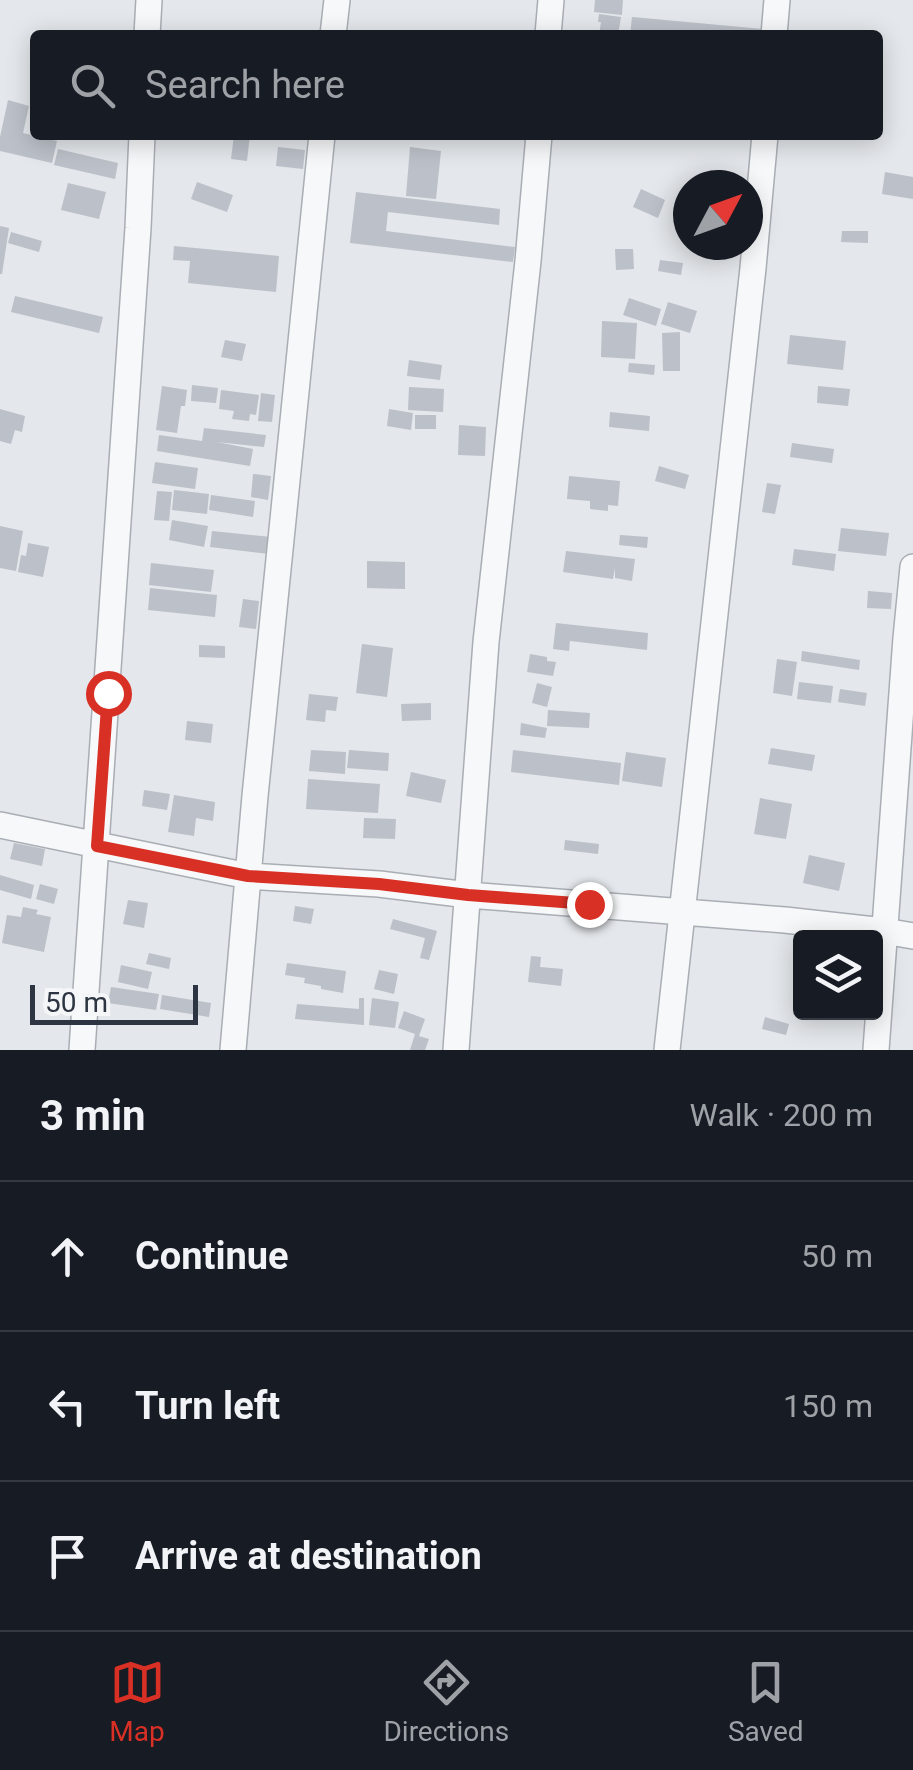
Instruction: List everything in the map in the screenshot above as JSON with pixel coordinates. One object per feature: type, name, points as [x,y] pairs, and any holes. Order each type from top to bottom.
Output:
[{"type":"street","points":[[147,30],[148,0]]},
{"type":"street","points":[[334,30],[337,0]]},
{"type":"street","points":[[548,30],[551,0]]},
{"type":"street","points":[[775,30],[778,0]]},
{"type":"street","points":[[82,1050],[142,140]]},
{"type":"street","points":[[232,1050],[322,140]]},
{"type":"street","points":[[456,1050],[486,642],[540,140]]},
{"type":"street","points":[[667,1050],[765,140]]},
{"type":"street","points":[[876,1050],[913,567]]},
{"type":"street","points":[[0,825],[248,876],[379,884],[884,930],[913,936]]},
{"type":"building","points":[[595,0],[623,0],[622,15],[594,12]]},
{"type":"building","points":[[599,14],[621,17],[619,30],[600,30]]},
{"type":"building","points":[[632,17],[763,29],[763,30],[631,30]]},
{"type":"building","points":[[8,100],[29,106],[23,133],[30,135],[30,140],[57,141],[52,163],[0,151]]},
{"type":"building","points":[[233,140],[249,140],[247,161],[231,159]]},
{"type":"building","points":[[278,147],[305,150],[303,169],[276,166]]},
{"type":"building","points":[[410,147],[441,151],[436,199],[406,196]]},
{"type":"building","points":[[58,149],[118,163],[115,179],[54,165]]},
{"type":"building","points":[[885,172],[913,177],[913,199],[882,194]]},
{"type":"building","points":[[197,182],[233,195],[227,212],[191,199]]},
{"type":"building","points":[[68,183],[106,192],[99,219],[61,210]]},
{"type":"building","points":[[641,189],[665,200],[658,218],[633,207]]},
{"type":"building","points":[[356,192],[500,209],[499,225],[388,212],[386,231],[515,247],[513,262],[350,243]]},
{"type":"building","points":[[0,226],[9,228],[2,274],[0,274]]},
{"type":"building","points":[[842,231],[868,231],[868,243],[841,242]]},
{"type":"building","points":[[11,232],[42,241],[39,252],[8,243]]},
{"type":"building","points":[[174,246],[279,256],[276,292],[188,283],[190,261],[173,260]]},
{"type":"building","points":[[615,249],[633,249],[634,269],[616,270]]},
{"type":"building","points":[[660,260],[683,263],[681,275],[658,271]]},
{"type":"building","points":[[15,296],[103,317],[99,333],[11,312]]},
{"type":"building","points":[[629,298],[661,309],[656,326],[623,315]]},
{"type":"building","points":[[668,302],[697,311],[690,333],[661,324]]},
{"type":"building","points":[[602,321],[637,323],[635,359],[601,357]]},
{"type":"building","points":[[680,332],[680,371],[663,371],[662,333]]},
{"type":"building","points":[[790,335],[846,341],[843,370],[787,364]]},
{"type":"building","points":[[225,340],[246,344],[242,361],[221,357]]},
{"type":"building","points":[[409,360],[442,365],[440,380],[407,376]]},
{"type":"building","points":[[629,363],[655,365],[654,375],[628,372]]},
{"type":"building","points":[[192,385],[218,388],[216,403],[191,401]]},
{"type":"building","points":[[162,386],[187,390],[177,433],[156,430]]},
{"type":"building","points":[[818,386],[850,389],[848,406],[817,403]]},
{"type":"building","points":[[409,387],[444,389],[443,412],[408,410]]},
{"type":"building","points":[[221,390],[259,395],[256,415],[250,414],[249,421],[232,419],[234,411],[219,409]]},
{"type":"building","points":[[261,393],[275,395],[272,422],[258,421]]},
{"type":"building","points":[[0,409],[25,416],[22,432],[15,430],[11,444],[0,441]]},
{"type":"building","points":[[389,409],[413,413],[411,430],[387,426]]},
{"type":"building","points":[[610,412],[650,416],[649,431],[609,427]]},
{"type":"building","points":[[415,415],[436,415],[436,429],[415,429]]},
{"type":"building","points":[[459,425],[486,427],[485,456],[458,455]]},
{"type":"building","points":[[204,428],[266,435],[264,447],[217,442],[253,449],[250,466],[157,451],[159,435],[202,441]]},
{"type":"building","points":[[792,443],[834,449],[832,463],[790,457]]},
{"type":"building","points":[[155,462],[198,468],[195,489],[152,483]]},
{"type":"building","points":[[659,466],[689,475],[685,489],[655,481]]},
{"type":"building","points":[[253,474],[271,476],[268,500],[251,497]]},
{"type":"building","points":[[569,476],[620,481],[618,506],[608,505],[608,511],[590,509],[590,501],[567,499]]},
{"type":"building","points":[[767,483],[781,485],[775,514],[762,512]]},
{"type":"building","points":[[174,490],[209,494],[207,514],[172,510]]},
{"type":"building","points":[[157,491],[172,492],[169,521],[154,520]]},
{"type":"building","points":[[211,495],[255,501],[253,517],[209,510]]},
{"type":"building","points":[[172,520],[208,526],[204,547],[169,540]]},
{"type":"building","points":[[0,526],[23,531],[16,571],[0,568]]},
{"type":"building","points":[[841,528],[889,533],[886,556],[838,551]]},
{"type":"building","points":[[212,531],[271,537],[269,554],[210,547]]},
{"type":"building","points":[[620,535],[648,537],[647,548],[619,545]]},
{"type":"building","points":[[28,543],[49,547],[43,577],[18,572]]},
{"type":"building","points":[[794,549],[836,554],[834,571],[792,565]]},
{"type":"building","points":[[566,551],[635,559],[632,581],[615,578],[615,568],[613,579],[563,572]]},
{"type":"building","points":[[367,561],[405,562],[405,589],[367,588]]},
{"type":"building","points":[[151,563],[214,570],[211,592],[149,585]]},
{"type":"building","points":[[150,588],[217,595],[215,617],[148,610]]},
{"type":"building","points":[[868,591],[892,593],[891,609],[867,608]]},
{"type":"building","points":[[243,599],[259,601],[256,629],[239,627]]},
{"type":"building","points":[[556,623],[648,633],[647,650],[570,641],[569,651],[553,649]]},
{"type":"building","points":[[362,644],[393,648],[387,697],[356,693]]},
{"type":"building","points":[[199,645],[225,646],[225,658],[199,657]]},
{"type":"building","points":[[802,651],[860,660],[859,670],[801,661]]},
{"type":"building","points":[[530,654],[556,662],[553,676],[527,672]]},
{"type":"building","points":[[777,659],[797,662],[792,696],[773,693]]},
{"type":"building","points":[[799,682],[833,686],[831,703],[797,699]]},
{"type":"building","points":[[537,683],[552,687],[547,707],[532,703]]},
{"type":"building","points":[[840,689],[867,693],[865,706],[838,702]]},
{"type":"building","points":[[309,694],[338,697],[336,711],[326,710],[325,722],[306,720]]},
{"type":"building","points":[[431,703],[431,720],[402,721],[401,704]]},
{"type":"building","points":[[548,710],[590,713],[589,728],[547,726]]},
{"type":"building","points":[[187,721],[213,724],[211,743],[185,740]]},
{"type":"building","points":[[521,723],[547,728],[545,738],[520,735]]},
{"type":"building","points":[[771,748],[815,755],[812,771],[768,764]]},
{"type":"building","points":[[311,750],[346,752],[345,774],[309,771]]},
{"type":"building","points":[[349,750],[389,753],[388,771],[347,768]]},
{"type":"building","points":[[513,750],[621,763],[619,785],[511,772]]},
{"type":"building","points":[[626,752],[666,758],[662,787],[622,781]]},
{"type":"building","points":[[411,772],[446,780],[441,803],[406,796]]},
{"type":"building","points":[[308,779],[380,784],[378,813],[306,809]]},
{"type":"building","points":[[144,790],[170,794],[167,810],[142,806]]},
{"type":"building","points":[[174,795],[215,802],[213,821],[196,818],[194,836],[168,832]]},
{"type":"building","points":[[760,798],[792,804],[786,839],[754,834]]},
{"type":"building","points":[[364,818],[396,819],[395,839],[363,838]]},
{"type":"building","points":[[565,840],[599,844],[598,854],[564,850]]},
{"type":"building","points":[[14,843],[45,849],[42,866],[10,859]]},
{"type":"building","points":[[809,855],[845,863],[839,891],[803,883]]},
{"type":"building","points":[[0,875],[34,885],[31,899],[0,890]]},
{"type":"building","points":[[40,884],[58,889],[54,904],[36,899]]},
{"type":"building","points":[[128,900],[148,903],[144,928],[123,924]]},
{"type":"building","points":[[295,906],[314,909],[311,924],[293,921]]},
{"type":"building","points":[[23,907],[51,917],[44,952],[2,943],[7,915],[21,917]]},
{"type":"building","points":[[393,919],[437,931],[429,960],[420,958],[425,938],[390,929]]},
{"type":"building","points":[[149,953],[171,958],[169,969],[146,964]]},
{"type":"building","points":[[531,956],[541,957],[540,967],[563,969],[561,986],[528,982]]},
{"type":"building","points":[[287,963],[346,971],[343,993],[304,983],[305,978],[285,975]]},
{"type":"building","points":[[121,965],[152,972],[148,989],[118,982]]},
{"type":"building","points":[[379,970],[398,974],[394,994],[374,989]]},
{"type":"building","points":[[111,987],[159,994],[156,1010],[108,1003]]},
{"type":"building","points":[[162,995],[211,1003],[209,1017],[160,1009]]},
{"type":"building","points":[[359,998],[364,998],[364,1025],[295,1019],[297,1004],[359,1009]]},
{"type":"building","points":[[372,998],[399,1002],[395,1028],[369,1025]]},
{"type":"building","points":[[404,1011],[425,1019],[419,1036],[429,1039],[425,1050],[410,1050],[415,1034],[398,1028]]},
{"type":"building","points":[[765,1017],[789,1024],[786,1035],[762,1029]]},
{"type":"route","points":[[108,693],[97,846],[248,876],[589,904]]}]
